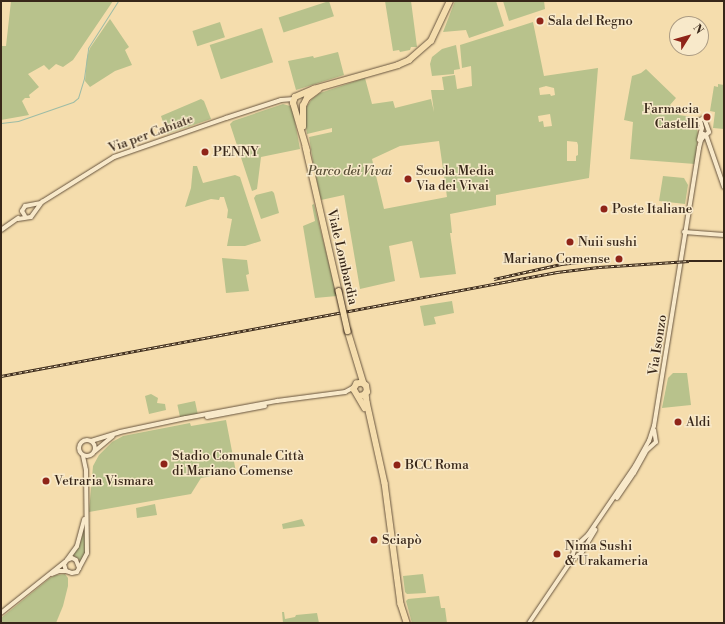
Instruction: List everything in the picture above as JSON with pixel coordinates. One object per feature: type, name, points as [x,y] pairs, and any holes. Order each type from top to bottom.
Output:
[{"type":"main road","points":[[297,97],[320,88],[410,60],[427,46],[435,34],[449,1]]},
{"type":"main road","points":[[294,105],[299,108],[304,104],[307,98],[320,88]]},
{"type":"main road","points":[[297,97],[304,99],[304,104]]},
{"type":"main road","name":"Viale Lombardia","points":[[297,97],[294,105],[307,151],[348,331],[358,368],[367,388],[366,393]]},
{"type":"main road","name":"Viale Lombardia","points":[[304,104],[302,118],[307,151]]},
{"type":"main road","name":"Viale Lombardia","points":[[356,390],[358,368]]},
{"type":"main road","points":[[356,390],[364,384]]},
{"type":"main road","points":[[356,390],[366,393],[366,402],[385,485],[403,612],[403,623]]},
{"type":"main road","points":[[356,390],[365,407],[372,433],[392,541]]},
{"type":"main road","points":[[403,612],[407,623]]},
{"type":"street","name":"Via per Cabiate","points":[[42,202],[31,217],[24,215],[25,206],[32,206],[42,202],[116,157],[184,132],[276,102],[297,97]]},
{"type":"street","points":[[276,102],[286,102],[294,105]]},
{"type":"street","name":"Via Isonzo","points":[[576,546],[586,537],[627,478],[651,439],[680,267],[684,232],[699,148],[704,134],[724,186]]},
{"type":"street","points":[[32,206],[35,210]]},
{"type":"street","points":[[1,230],[24,215]]},
{"type":"street","points":[[684,232],[724,235]]},
{"type":"street","points":[[52,574],[66,571],[73,573],[79,568],[87,549],[86,470],[83,456],[79,450],[80,444],[86,440],[91,441],[120,432],[277,404],[285,401],[356,390]]},
{"type":"street","points":[[83,456],[89,456],[108,439],[120,432]]},
{"type":"street","points":[[529,623],[634,473],[647,450],[653,444],[651,439]]},
{"type":"street","points":[[86,470],[94,452],[94,445],[91,441]]},
{"type":"street","points":[[66,571],[64,567],[65,562],[77,546],[86,513]]},
{"type":"street","points":[[576,546],[581,547],[578,552]]},
{"type":"street","points":[[576,546],[578,552]]},
{"type":"street","points":[[1,613],[52,574],[70,558],[75,559],[79,563],[79,568]]},
{"type":"green space","points":[[11,1],[113,1],[73,60],[63,67],[56,64],[49,70],[44,65],[28,74],[39,87],[29,95],[30,98],[25,98],[22,101],[29,115],[1,120],[1,46],[6,46]]},
{"type":"green space","points":[[329,1],[334,16],[284,33],[279,17]]},
{"type":"green space","points":[[385,1],[411,1],[417,47],[411,47],[410,50],[400,52],[399,50],[393,51]]},
{"type":"green space","points":[[455,1],[496,1],[504,26],[469,38],[466,30],[443,32]]},
{"type":"green space","points":[[503,1],[544,1],[545,9],[509,21]]},
{"type":"green space","points":[[110,19],[129,47],[125,50],[132,65],[115,71],[90,87],[85,81],[87,57],[90,48]]},
{"type":"green space","points":[[220,22],[225,37],[197,46],[192,31]]},
{"type":"green space","name":"Parco dei Vivai","points":[[533,22],[544,76],[598,68],[589,178],[496,195],[496,205],[450,214],[452,233],[450,233],[456,274],[420,278],[412,241],[389,246],[395,281],[360,289],[344,195],[321,200],[314,168],[309,137],[332,132],[332,128],[307,134],[304,114],[307,106],[312,99],[320,93],[365,78],[372,104],[393,101],[395,108],[431,99],[434,112],[431,90],[444,90],[442,77],[455,75],[457,89],[472,86],[471,66],[462,68],[460,45]],"holes":[[[546,86],[554,88],[555,95],[540,95],[539,88]],[[550,114],[552,126],[544,127],[543,121],[539,122],[538,116]],[[439,141],[447,197],[384,209],[372,159],[400,146]],[[567,141],[577,142],[578,155],[576,156],[576,161],[567,161]]]},
{"type":"green space","points":[[262,28],[273,62],[221,79],[210,45]]},
{"type":"green space","points":[[456,45],[460,69],[454,70],[454,74],[432,76],[430,64],[432,57],[442,49]]},
{"type":"green space","points":[[338,52],[344,75],[296,90],[288,61],[313,56],[314,58]]},
{"type":"green space","points":[[646,69],[676,98],[670,105],[679,115],[693,117],[698,133],[695,164],[630,159],[633,122],[624,120],[632,76],[641,73]]},
{"type":"green space","points":[[718,84],[724,85],[724,129],[713,128],[715,112],[710,111],[714,86],[718,87]]},
{"type":"green space","points":[[201,99],[204,101],[211,119],[167,134],[161,116]]},
{"type":"green space","points":[[283,104],[290,106],[293,111],[300,149],[261,157],[257,189],[252,191],[230,124],[233,121]]},
{"type":"green space","points":[[193,166],[197,166],[203,183],[235,175],[240,177],[261,241],[245,246],[227,246],[232,219],[227,218],[228,210],[224,197],[220,197],[219,200],[211,199],[185,207],[191,188]]},
{"type":"green space","points":[[663,176],[684,178],[688,185],[685,204],[659,201]]},
{"type":"green space","points":[[272,191],[274,193],[279,213],[261,219],[254,198],[256,195]]},
{"type":"green space","points":[[314,204],[337,296],[315,298],[303,226],[315,221],[312,205]]},
{"type":"green space","points":[[222,258],[247,260],[249,274],[246,275],[249,291],[226,293]]},
{"type":"green space","points":[[452,301],[454,313],[434,317],[436,324],[424,326],[420,306]]},
{"type":"green space","points":[[673,373],[687,373],[691,405],[662,408],[668,378]]},
{"type":"green space","points":[[151,394],[158,398],[157,403],[165,404],[166,410],[149,414],[145,396]]},
{"type":"green space","points":[[195,401],[198,415],[180,418],[177,405]]},
{"type":"green space","name":"Stadio Comunale Città di Mariano Comense","points":[[226,420],[236,472],[201,478],[191,494],[89,512],[93,466],[99,455],[112,442],[123,436],[190,423],[191,426]]},
{"type":"green space","points":[[155,504],[157,515],[137,518],[136,508]]},
{"type":"green space","points":[[302,519],[305,526],[283,529],[282,524]]},
{"type":"green space","points":[[85,527],[86,546],[85,554],[81,561],[73,555],[79,546]]},
{"type":"green space","points":[[65,574],[68,578],[68,586],[63,606],[56,623],[1,623],[1,618],[50,578],[56,575]]},
{"type":"green space","points":[[423,574],[426,593],[407,594],[405,592],[403,576]]},
{"type":"green space","points":[[439,596],[441,608],[445,608],[447,623],[412,623],[406,601],[408,599]]},
{"type":"green space","points":[[282,612],[284,612],[285,619],[295,617],[296,615],[317,613],[319,623],[283,623]]},
{"type":"waterway","points":[[1,123],[18,121],[73,102],[78,98],[84,78],[88,48],[118,1]]},
{"type":"railway","points":[[494,279],[561,264],[606,259]]},
{"type":"railway","points":[[1,376],[557,272],[599,267],[689,261],[722,261]]},
{"type":"place","name":"Sala del Regno","points":[[540,21]]},
{"type":"place","name":"Farmacia Castelli","points":[[707,117]]},
{"type":"place","name":"PENNY","points":[[205,152]]},
{"type":"place","name":"Scuola Media Via dei Vivai","points":[[408,179]]},
{"type":"place","name":"Poste Italiane","points":[[604,209]]},
{"type":"place","name":"Nuii sushi","points":[[570,242]]},
{"type":"place","name":"Mariano Comense","points":[[619,259]]},
{"type":"place","name":"Aldi","points":[[678,422]]},
{"type":"place","name":"Stadio Comunale Città di Mariano Comense","points":[[164,464]]},
{"type":"place","name":"BCC Roma","points":[[397,465]]},
{"type":"place","name":"Vetraria Vismara","points":[[46,481]]},
{"type":"place","name":"Sciapò","points":[[374,540]]},
{"type":"place","name":"Nima Sushi & Urakameria","points":[[557,554]]}]
